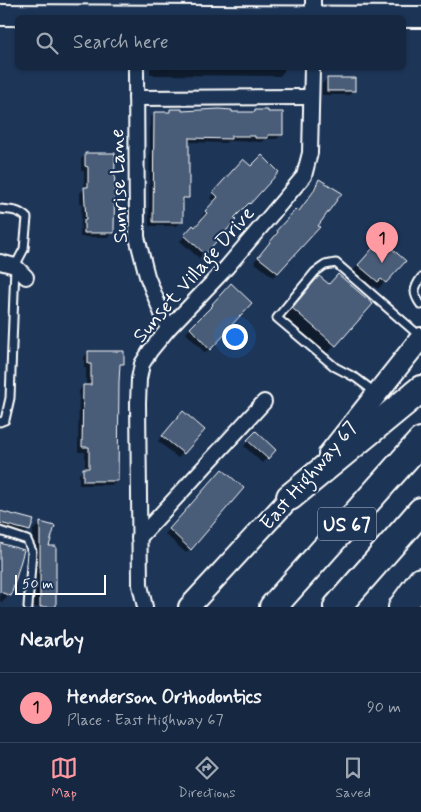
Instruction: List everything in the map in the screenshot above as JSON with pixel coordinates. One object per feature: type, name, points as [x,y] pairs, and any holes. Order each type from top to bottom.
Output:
[{"type":"highway","points":[[290,497],[421,389]]},
{"type":"highway","name":"US 67","points":[[274,607],[421,441]]},
{"type":"highway","name":"US 67","points":[[337,607],[421,511]]},
{"type":"highway","points":[[402,607],[421,581]]},
{"type":"main road","points":[[147,15],[226,8],[399,15]]},
{"type":"main road","points":[[0,15],[15,15]]},
{"type":"main road","points":[[406,15],[421,16]]},
{"type":"main road","name":"East Highway 67","points":[[189,607],[342,439],[421,338]]},
{"type":"street","name":"Sunrise Lane","points":[[136,70],[137,237],[147,276],[168,329]]},
{"type":"street","name":"Sunset Village Drive","points":[[144,607],[140,585],[139,538],[139,379],[142,364],[150,350],[168,329],[227,267],[304,176],[310,153],[312,70]]},
{"type":"street","points":[[136,98],[311,97]]},
{"type":"street","points":[[0,262],[15,266],[26,277]]},
{"type":"street","points":[[139,538],[264,402]]},
{"type":"lane","points":[[0,209],[20,212],[27,218],[24,249],[15,266],[10,398],[5,420],[0,422]]},
{"type":"lane","points":[[376,394],[356,378],[335,367],[278,318],[315,272],[325,265],[336,263],[421,338]]},
{"type":"lane","points":[[421,278],[414,286],[414,295],[421,305]]},
{"type":"lane","points":[[0,531],[27,540],[30,545],[32,551],[28,607]]},
{"type":"building","points":[[327,78],[355,78],[355,91],[327,91]]},
{"type":"building","points":[[170,109],[182,109],[182,111],[219,109],[232,110],[232,112],[268,110],[268,112],[283,112],[283,135],[268,135],[268,138],[231,136],[231,139],[189,138],[189,198],[183,198],[183,222],[153,222],[154,112],[170,112]]},
{"type":"building","points":[[85,153],[115,153],[114,233],[84,233],[84,220],[86,220],[84,187],[88,187],[88,167],[85,166]]},
{"type":"building","points":[[262,155],[279,172],[250,204],[234,218],[236,220],[205,254],[184,235],[193,225],[195,227],[207,213],[205,211],[218,197],[213,192],[243,159],[251,166]]},
{"type":"building","points":[[319,179],[342,193],[318,226],[320,227],[278,273],[258,257],[278,232],[277,230],[296,209],[299,211],[313,192]]},
{"type":"building","points":[[381,239],[406,261],[386,283],[381,279],[378,282],[358,265]]},
{"type":"building","points":[[338,274],[373,304],[336,346],[292,308],[319,276],[329,284]]},
{"type":"building","points":[[231,283],[252,303],[210,350],[190,328],[213,305]]},
{"type":"building","points":[[88,351],[124,351],[124,364],[120,364],[119,382],[118,481],[83,481],[83,468],[89,468],[89,447],[82,447],[83,385],[91,385],[91,364],[88,364]]},
{"type":"building","points":[[183,411],[205,430],[184,454],[162,436]]},
{"type":"building","points":[[256,431],[276,450],[268,459],[247,440]]},
{"type":"building","points":[[222,469],[244,488],[191,550],[169,529]]},
{"type":"building","points":[[0,511],[34,520],[30,531],[0,523]]},
{"type":"building","points":[[40,522],[55,526],[49,546],[56,546],[56,607],[40,607]]},
{"type":"building","points":[[0,543],[24,550],[11,596],[0,592]]},
{"type":"place","name":"Henderson Orthodontics","points":[[382,263]]}]
